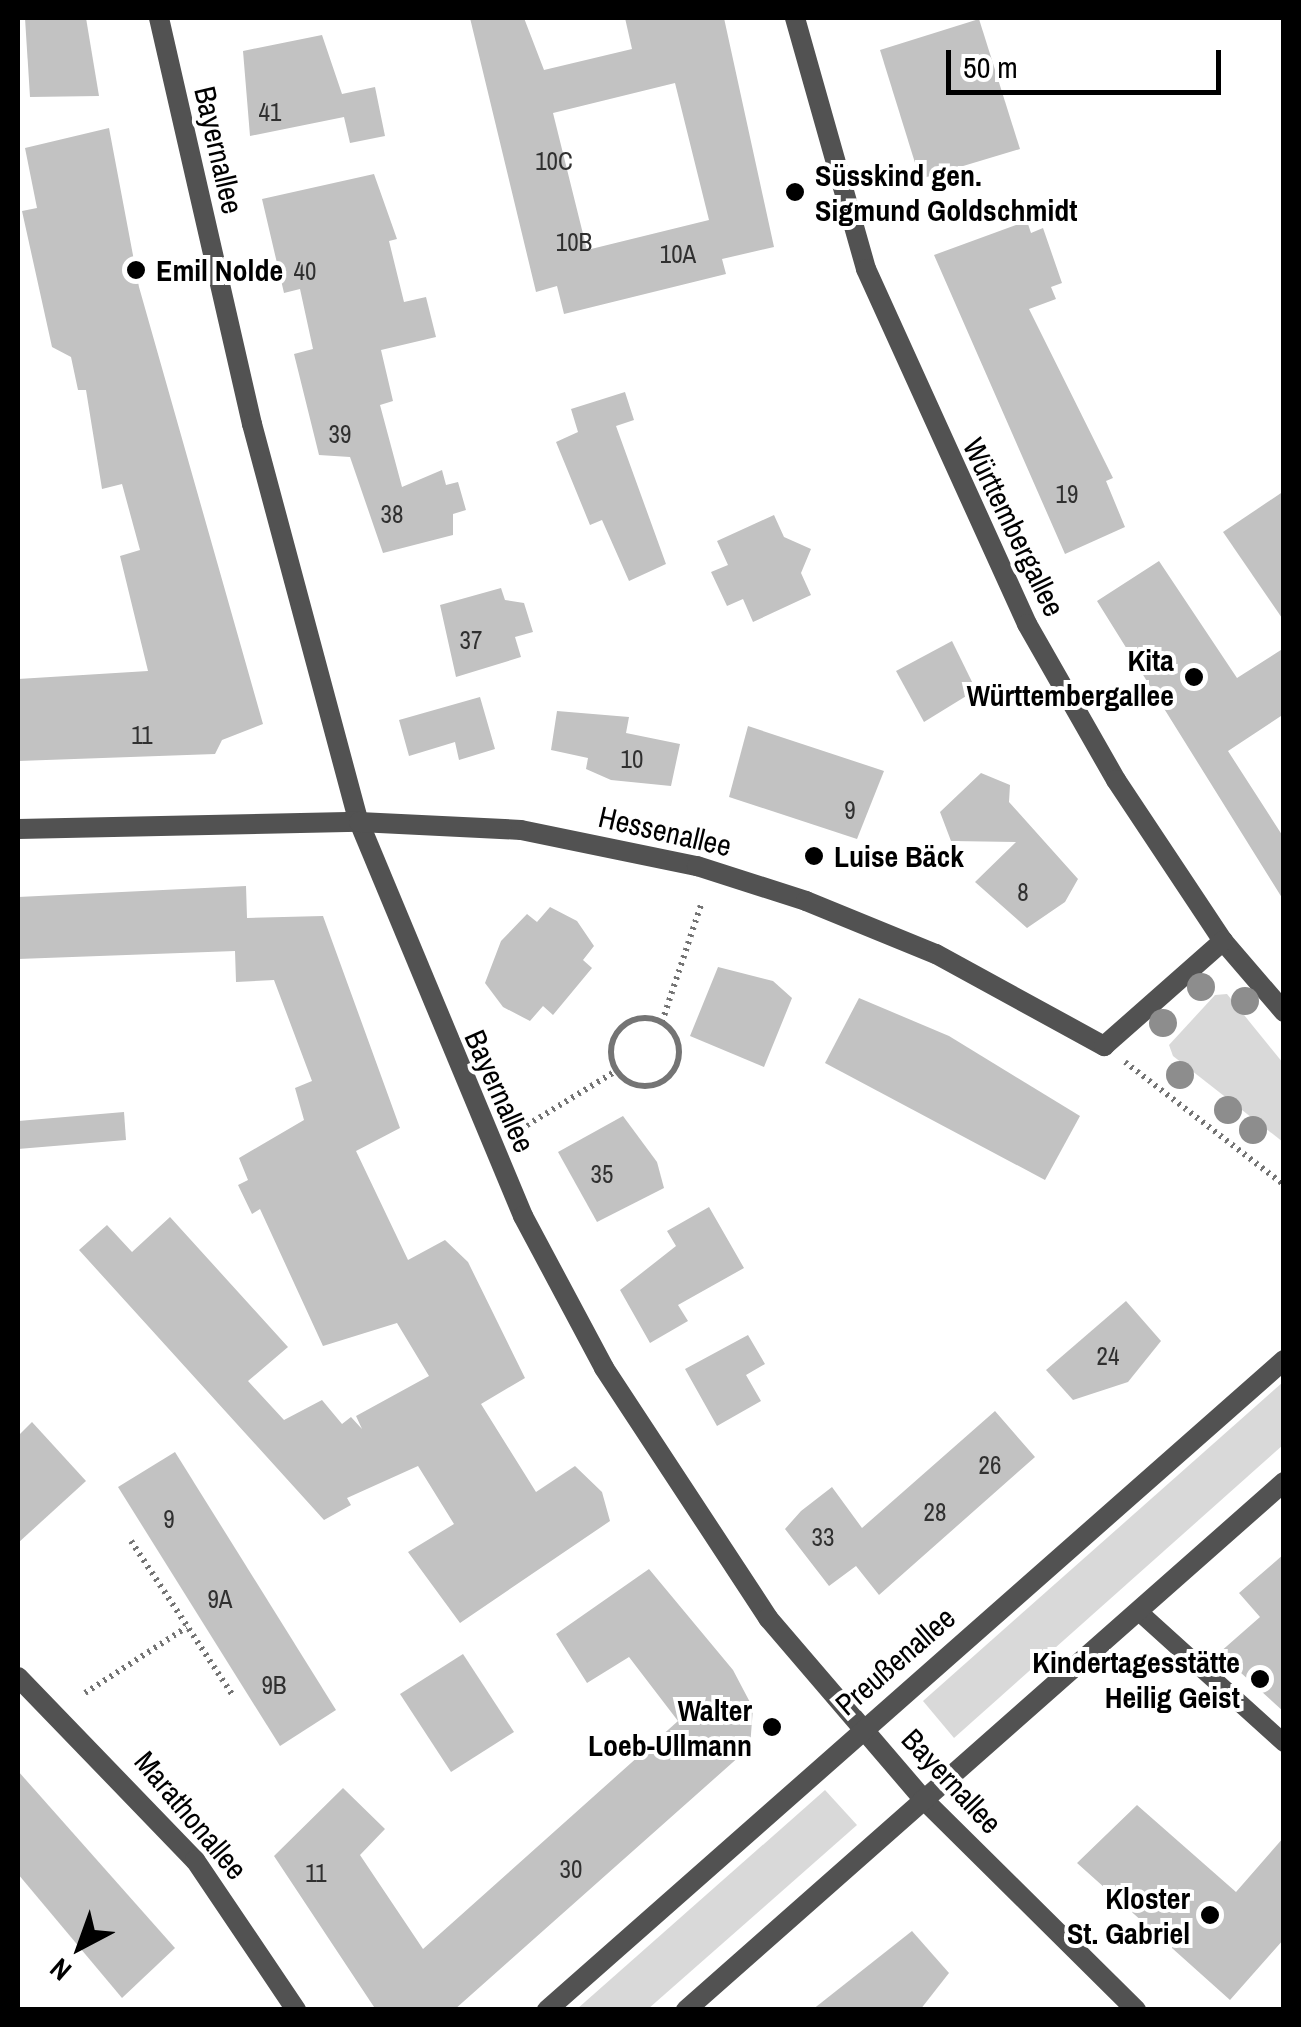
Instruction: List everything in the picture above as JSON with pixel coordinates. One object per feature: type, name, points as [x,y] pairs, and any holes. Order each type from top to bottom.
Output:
[{"type":"street","name":"Bayernallee","points":[[159,18],[252,424],[359,822],[515,1199],[604,1368],[768,1618],[923,1799],[1136,2010]]},
{"type":"street","name":"Württembergallee","points":[[794,18],[866,269],[914,390],[1027,624],[1223,941],[1284,1012]]},
{"type":"street","name":"Hessenallee","points":[[18,829],[359,822],[522,830],[697,866],[936,954],[1104,1046]]},
{"type":"street","points":[[1104,1046],[1223,941]]},
{"type":"street","name":"Preußenallee","points":[[547,2010],[1284,1360]]},
{"type":"street","points":[[686,2010],[1284,1482]]},
{"type":"street","name":"Marathonallee","points":[[18,1678],[195,1860],[296,2010]]},
{"type":"lane","points":[[1138,1611],[1284,1743]]},
{"type":"path","points":[[662,1022],[702,902]]},
{"type":"path","points":[[640,1018],[662,1022],[679,1049],[666,1079],[634,1085],[616,1071],[611,1049],[620,1028],[640,1018]]},
{"type":"path","points":[[1104,1046],[1284,1185]]},
{"type":"path","points":[[512,1135],[616,1071]]},
{"type":"path","points":[[131,1541],[234,1697]]},
{"type":"path","points":[[84,1693],[187,1627]]},
{"type":"shaded area","points":[[1227,994],[1283,1063],[1283,1142],[1173,1056],[1169,1045],[1215,995]]},
{"type":"shaded area","points":[[1283,1382],[1283,1445],[954,1738],[923,1701]]},
{"type":"shaded area","points":[[825,1790],[857,1825],[648,2009],[577,2009]]},
{"type":"building","points":[[25,18],[86,18],[99,96],[30,97]]},
{"type":"building","points":[[470,18],[524,18],[544,70],[632,49],[625,18],[724,18],[774,247],[722,259],[726,274],[564,314],[557,286],[536,292]],"holes":[[[675,83],[709,220],[587,250],[553,113]]]},
{"type":"building","points":[[979,19],[1020,149],[920,179],[880,50]]},
{"type":"building","points":[[322,35],[342,94],[375,87],[385,136],[350,143],[344,117],[250,136],[243,51]]},
{"type":"building","points":[[109,128],[139,287],[263,724],[222,740],[215,754],[18,761],[18,679],[148,671],[120,556],[140,550],[122,484],[102,489],[86,390],[78,390],[71,357],[52,347],[22,211],[37,208],[25,148]]},
{"type":"building","points":[[374,174],[397,239],[389,241],[404,302],[426,297],[436,337],[381,350],[393,401],[380,405],[402,487],[442,470],[446,485],[458,482],[466,510],[453,514],[453,535],[383,553],[350,457],[319,455],[294,354],[313,349],[300,289],[284,293],[262,199]]},
{"type":"building","points":[[1027,221],[1031,233],[1043,228],[1062,283],[1051,287],[1056,299],[1029,309],[1113,478],[1106,481],[1125,527],[1065,554],[934,255]]},
{"type":"building","points":[[625,392],[634,420],[616,426],[666,564],[629,581],[602,520],[590,525],[556,442],[578,432],[571,409]]},
{"type":"building","points":[[1284,491],[1284,621],[1223,532]]},
{"type":"building","points":[[774,515],[784,537],[811,549],[801,573],[811,595],[753,622],[743,599],[727,606],[711,572],[728,565],[717,541]]},
{"type":"building","points":[[1159,561],[1237,678],[1284,648],[1284,714],[1228,751],[1284,838],[1284,901],[1097,601]]},
{"type":"building","points":[[501,588],[505,600],[524,603],[533,632],[515,637],[521,657],[456,677],[440,605]]},
{"type":"building","points":[[952,641],[976,690],[924,722],[896,671]]},
{"type":"building","points":[[480,697],[495,749],[459,760],[455,742],[409,756],[399,720]]},
{"type":"building","points":[[557,711],[629,717],[626,733],[680,744],[671,786],[611,780],[586,769],[588,758],[551,750]]},
{"type":"building","points":[[748,726],[884,771],[857,839],[729,797]]},
{"type":"building","points":[[981,773],[1010,785],[1009,802],[1078,879],[1065,902],[1027,928],[975,882],[1016,842],[951,841],[940,812]]},
{"type":"building","points":[[246,886],[247,918],[323,916],[400,1128],[356,1151],[408,1260],[445,1240],[468,1262],[525,1378],[481,1404],[536,1492],[575,1466],[602,1492],[610,1521],[460,1623],[408,1552],[454,1524],[418,1466],[347,1498],[351,1505],[324,1520],[79,1250],[107,1225],[132,1252],[170,1217],[288,1347],[248,1381],[284,1420],[322,1400],[342,1424],[351,1417],[362,1429],[356,1416],[429,1376],[397,1323],[323,1346],[260,1209],[252,1214],[238,1185],[248,1180],[239,1158],[304,1120],[295,1088],[312,1081],[274,980],[236,982],[235,951],[18,959],[18,897]]},
{"type":"building","points":[[550,907],[577,921],[594,946],[583,960],[592,968],[553,1015],[543,1006],[530,1021],[503,1007],[485,983],[501,941],[527,914],[537,922]]},
{"type":"building","points":[[718,967],[773,981],[792,998],[764,1067],[690,1036]]},
{"type":"building","points":[[859,998],[949,1036],[1080,1116],[1045,1180],[825,1063]]},
{"type":"building","points":[[124,1112],[126,1140],[18,1149],[18,1121]]},
{"type":"building","points":[[623,1116],[657,1162],[664,1188],[597,1222],[558,1152]]},
{"type":"building","points":[[709,1207],[744,1268],[678,1305],[688,1321],[650,1343],[620,1290],[676,1246],[667,1231]]},
{"type":"building","points":[[1126,1301],[1161,1341],[1128,1382],[1073,1400],[1046,1370]]},
{"type":"building","points":[[748,1335],[765,1364],[746,1375],[761,1401],[717,1426],[685,1369]]},
{"type":"building","points":[[995,1411],[1035,1457],[879,1595],[856,1566],[829,1586],[785,1529],[801,1511],[832,1487],[862,1528]]},
{"type":"building","points":[[32,1422],[86,1481],[18,1543],[18,1436]]},
{"type":"building","points":[[175,1452],[336,1710],[280,1746],[118,1487]]},
{"type":"building","name":"Kindertagesstätte Heilig Geist","points":[[1284,1554],[1284,1712],[1219,1653],[1260,1617],[1239,1593]]},
{"type":"building","points":[[649,1569],[733,1670],[753,1708],[750,1747],[454,2010],[376,2010],[274,1856],[343,1788],[385,1829],[360,1855],[423,1949],[678,1721],[629,1657],[587,1683],[556,1634]]},
{"type":"building","points":[[463,1654],[514,1732],[451,1772],[400,1694]]},
{"type":"building","points":[[18,1771],[175,1948],[122,1998],[18,1874]]},
{"type":"building","name":"Kloster St. Gabriel","points":[[1137,1805],[1236,1892],[1284,1837],[1284,1939],[1230,2000],[1077,1863]]},
{"type":"building","points":[[912,1931],[949,1973],[920,2010],[812,2010]]},
{"type":"place","name":"Süsskind gen. Sigmund Goldschmidt","points":[[795,192]]},
{"type":"place","name":"Emil Nolde","points":[[136,270]]},
{"type":"place","name":"Kita Württembergallee","points":[[1194,677]]},
{"type":"place","name":"Luise Bäck","points":[[814,856]]},
{"type":"place","name":"Kindertagesstätte Heilig Geist","points":[[1260,1679]]},
{"type":"place","name":"Walter Loeb-Ullmann","points":[[772,1727]]},
{"type":"place","name":"Kloster St. Gabriel","points":[[1210,1915]]}]
